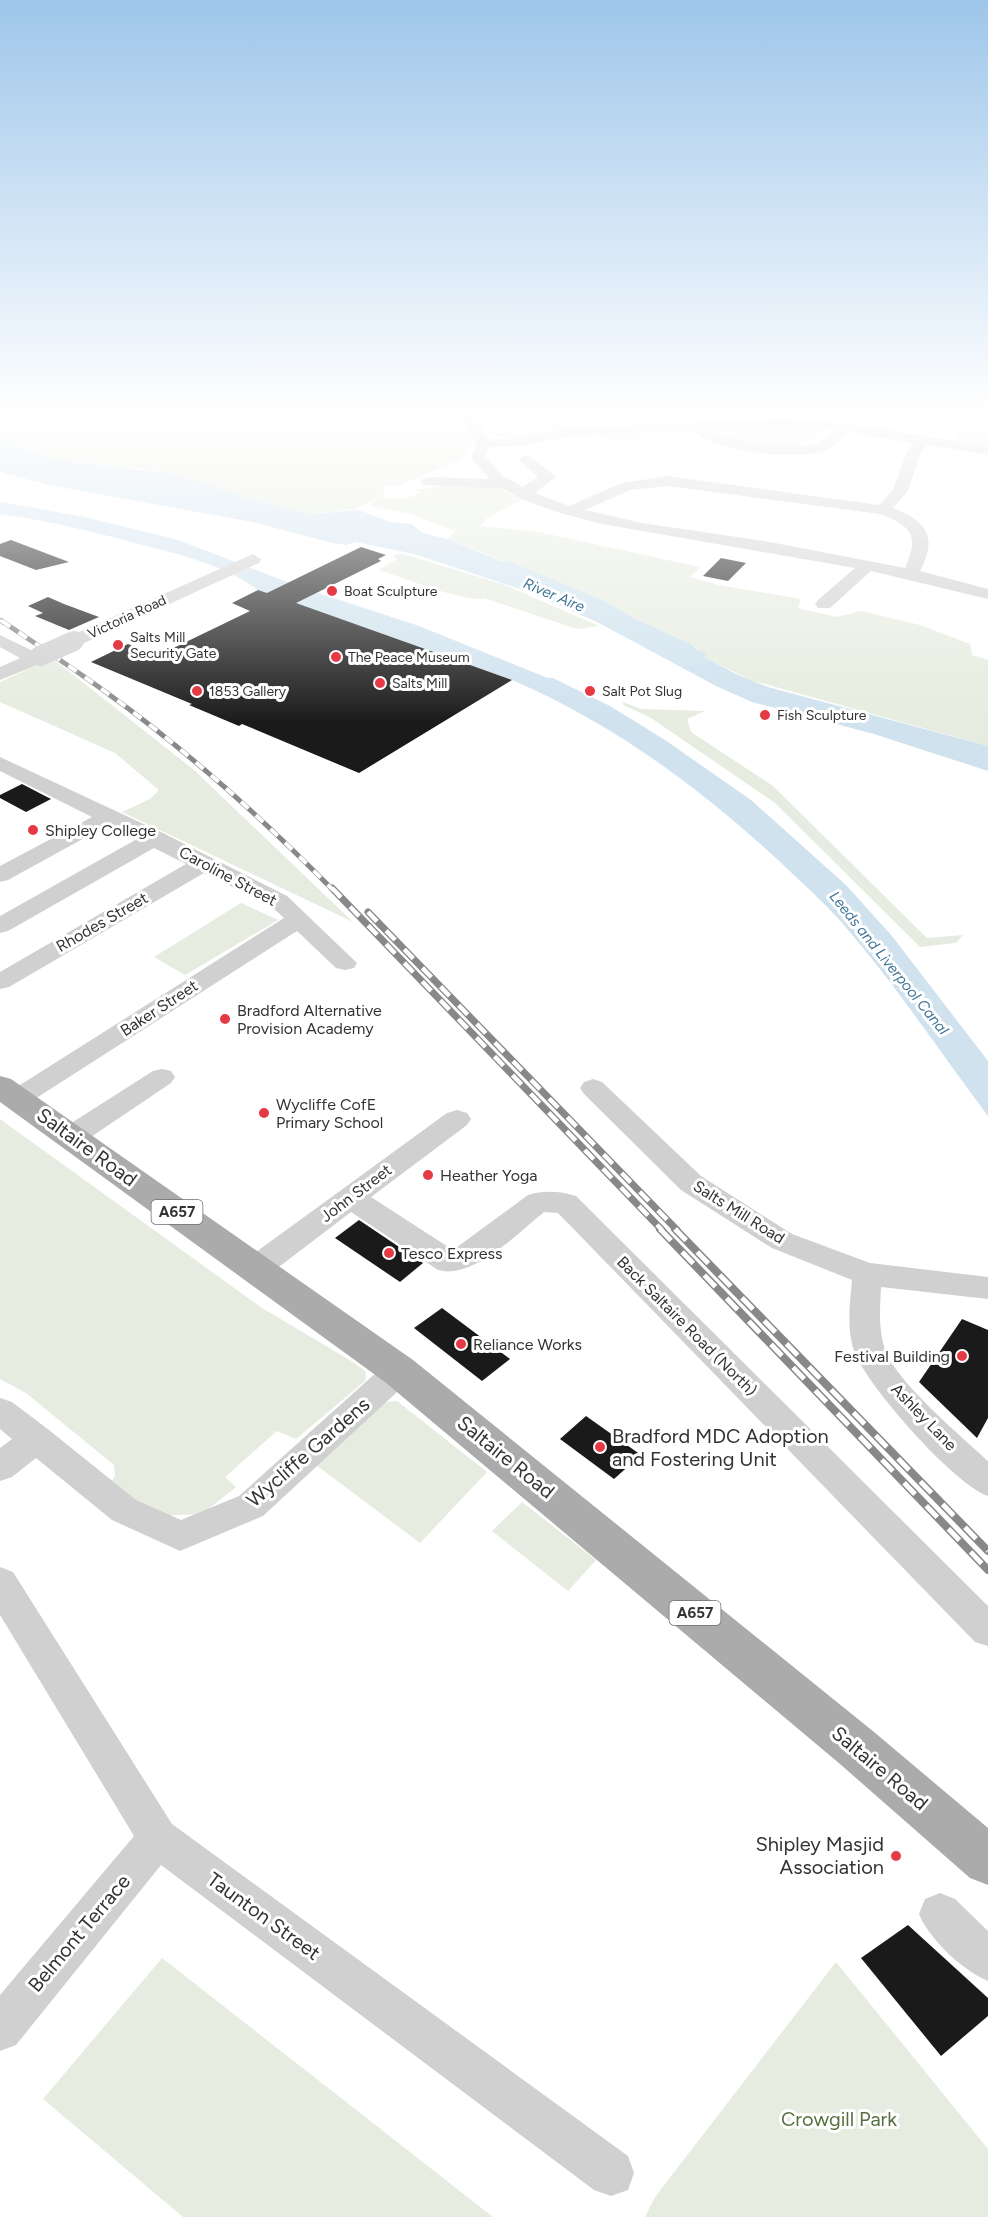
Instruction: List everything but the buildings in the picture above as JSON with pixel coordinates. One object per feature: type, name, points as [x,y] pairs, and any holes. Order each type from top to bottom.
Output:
[{"type":"main road","name":"Saltaire Road","points":[[9,1092],[399,1371],[839,1732],[988,1860]]},
{"type":"street","points":[[588,515],[629,526],[746,543],[868,565],[988,594]]},
{"type":"street","points":[[896,515],[916,526],[921,535],[922,541],[909,574]]},
{"type":"street","name":"Victoria Road","points":[[0,674],[251,560]]},
{"type":"street","points":[[824,604],[868,565]]},
{"type":"street","points":[[0,640],[37,658]]},
{"type":"street","name":"Caroline Street","points":[[5,770],[109,816],[279,901],[345,963]]},
{"type":"street","points":[[0,875],[109,816]]},
{"type":"street","points":[[0,926],[154,838]]},
{"type":"street","name":"Rhodes Street","points":[[0,982],[204,863]]},
{"type":"street","name":"Baker Street","points":[[9,1092],[299,919]]},
{"type":"street","points":[[72,1136],[162,1077]]},
{"type":"street","name":"Salts Mill Road","points":[[593,1088],[691,1183],[782,1241],[867,1274],[988,1288]]},
{"type":"street","name":"John Street","points":[[256,1268],[458,1119]]},
{"type":"street","name":"Back Saltaire Road (North)","points":[[350,1197],[448,1262],[463,1259],[538,1202],[566,1203],[988,1630]]},
{"type":"street","name":"Ashley Lane","points":[[867,1274],[865,1322],[870,1353],[892,1386],[988,1482]]},
{"type":"street","name":"Wycliffe Gardens","points":[[0,1411],[124,1510],[180,1536],[251,1506],[399,1371]]},
{"type":"street","points":[[0,1467],[37,1439]]},
{"type":"street","name":"Taunton Street","points":[[0,1583],[158,1838],[611,2173]]},
{"type":"street","name":"Belmont Terrace","points":[[0,2029],[158,1838]]},
{"type":"street","points":[[939,1914],[988,1960]]},
{"type":"green space","points":[[414,515],[491,515],[481,526],[539,532],[700,567],[690,577],[719,585],[801,599],[798,608],[837,617],[861,611],[920,625],[970,644],[972,655],[988,660],[988,746],[750,680],[705,657],[693,645],[634,618],[603,600],[447,539],[456,531]]},
{"type":"green space","points":[[398,554],[505,585],[599,626],[579,629],[571,627],[484,598],[476,599],[449,593],[379,570],[397,559],[393,556]]},
{"type":"green space","points":[[52,658],[194,770],[353,922],[122,812],[150,799],[159,790],[115,753],[0,702],[0,682]]},
{"type":"green space","points":[[623,702],[641,709],[705,711],[687,719],[691,732],[773,786],[927,938],[963,935],[956,943],[920,947],[775,803],[651,718],[623,705]]},
{"type":"green space","points":[[241,903],[278,920],[185,975],[154,957]]},
{"type":"green space","points":[[0,1119],[262,1308],[353,1362],[366,1372],[365,1381],[296,1439],[277,1431],[225,1477],[236,1487],[202,1514],[155,1516],[111,1482],[115,1476],[114,1465],[26,1393],[0,1379]]},
{"type":"green space","points":[[397,1401],[487,1472],[420,1543],[316,1465],[386,1402]]},
{"type":"green space","points":[[522,1502],[596,1560],[568,1591],[492,1531]]},
{"type":"green space","points":[[162,1958],[493,2217],[183,2217],[43,2099]]},
{"type":"green space","name":"Crowgill Park","points":[[836,1962],[988,2149],[988,2217],[645,2217],[655,2197]]},
{"type":"water","name":"Leeds and Liverpool Canal","points":[[10,515],[76,515],[178,540],[300,587],[419,626],[548,678],[553,678],[610,706],[665,740],[751,800],[847,886],[892,936],[988,1061],[988,1116],[881,970],[828,907],[717,807],[653,759],[619,737],[585,716],[512,680],[258,590],[230,573],[199,561],[85,530]]},
{"type":"water","name":"River Aire","points":[[217,515],[373,515],[390,522],[411,524],[423,533],[447,539],[501,561],[510,562],[603,600],[634,618],[693,645],[697,650],[705,652],[705,657],[736,674],[768,687],[988,746],[988,771],[874,734],[752,702],[716,686],[599,623],[523,590],[414,554],[356,542],[346,545],[332,543],[253,522]]},
{"type":"railway","points":[[0,620],[4,623]]},
{"type":"railway","points":[[2,621],[94,684],[167,738],[280,837],[333,890]]},
{"type":"railway","points":[[332,888],[662,1230]]},
{"type":"railway","points":[[368,912],[677,1230]]},
{"type":"railway","points":[[660,1229],[988,1570]]},
{"type":"railway","points":[[675,1229],[988,1551]]},
{"type":"place","name":"Boat Sculpture","points":[[332,591]]},
{"type":"place","name":"Salts Mill Security Gate","points":[[118,645]]},
{"type":"place","name":"The Peace Museum","points":[[336,657]]},
{"type":"place","name":"Salts Mill","points":[[380,683]]},
{"type":"place","name":"1853 Gallery","points":[[197,691]]},
{"type":"place","name":"Salt Pot Slug","points":[[590,691]]},
{"type":"place","name":"Fish Sculpture","points":[[765,715]]},
{"type":"place","name":"Shipley College","points":[[33,830]]},
{"type":"place","name":"Bradford Alternative Provision Academy","points":[[225,1019]]},
{"type":"place","name":"Wycliffe CofE Primary School","points":[[264,1113]]},
{"type":"place","name":"Heather Yoga","points":[[428,1175]]},
{"type":"place","name":"Tesco Express","points":[[389,1253]]},
{"type":"place","name":"Reliance Works","points":[[461,1344]]},
{"type":"place","name":"Festival Building","points":[[962,1356]]},
{"type":"place","name":"Bradford MDC Adoption and Fostering Unit","points":[[600,1447]]},
{"type":"place","name":"Shipley Masjid Association","points":[[896,1856]]}]
